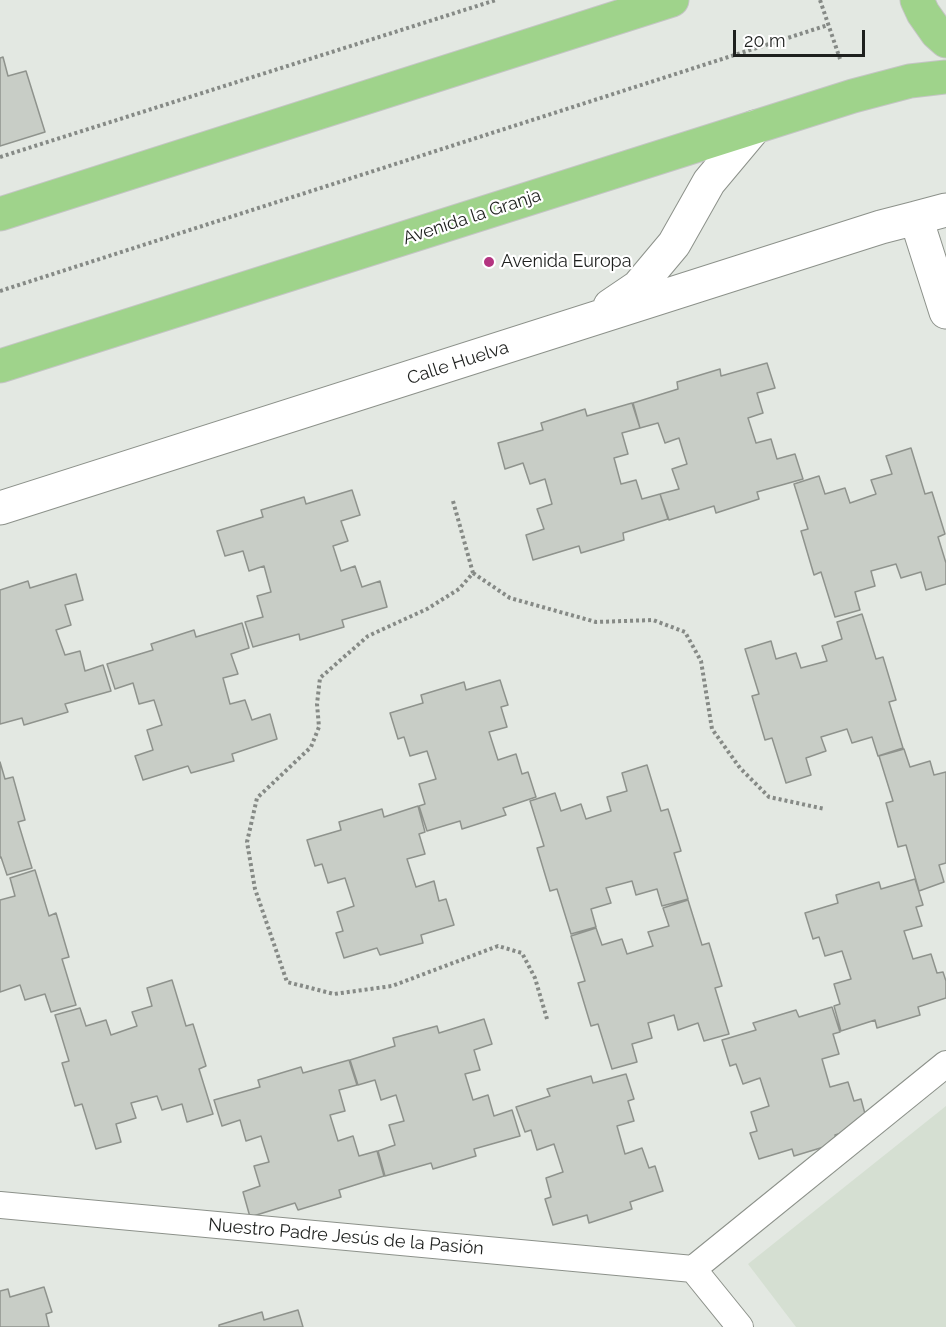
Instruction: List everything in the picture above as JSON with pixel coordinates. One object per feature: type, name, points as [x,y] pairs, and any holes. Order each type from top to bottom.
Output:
[{"type":"main road","points":[[0,214],[672,0]]},
{"type":"main road","points":[[917,0],[923,14],[946,41]]},
{"type":"main road","name":"Avenida la Granja","points":[[0,366],[853,96],[910,81],[946,77]]},
{"type":"street","points":[[589,321],[638,287],[674,244],[709,182],[755,127]]},
{"type":"street","name":"Calle Huelva","points":[[0,508],[881,227],[931,214],[946,312]]},
{"type":"street","points":[[740,1327],[693,1269],[946,1064]]},
{"type":"street","name":"Nuestro Padre Jesús de la Pasión","points":[[0,1205],[693,1269]]},
{"type":"path","points":[[0,158],[496,0]]},
{"type":"path","points":[[820,0],[853,96]]},
{"type":"path","points":[[0,291],[828,25]]},
{"type":"path","points":[[453,501],[473,573],[510,598],[596,622],[653,620],[685,632],[701,661],[712,729],[740,768],[770,797],[825,809]]},
{"type":"path","points":[[473,573],[459,589],[427,609],[368,636],[320,678],[317,704],[319,727],[311,747],[257,798],[247,842],[255,889],[287,982],[334,994],[392,987],[498,946],[522,953],[535,978],[547,1019]]},
{"type":"shaded area","points":[[946,1106],[946,1327],[796,1327],[748,1264]]},
{"type":"building","points":[[3,57],[8,76],[26,71],[45,132],[0,146],[0,58]]},
{"type":"building","points":[[767,363],[775,388],[757,393],[763,413],[748,418],[756,443],[771,439],[777,459],[795,454],[803,479],[757,492],[759,499],[716,513],[714,506],[669,520],[660,494],[679,489],[672,469],[687,464],[679,438],[665,443],[658,423],[640,428],[633,403],[678,389],[677,382],[720,369],[721,376]]},
{"type":"building","points":[[632,403],[640,428],[622,433],[628,454],[614,458],[621,484],[636,480],[642,499],[660,494],[668,519],[623,533],[624,540],[581,553],[579,546],[533,560],[526,535],[544,529],[537,509],[552,504],[545,479],[530,484],[523,463],[505,469],[498,443],[543,430],[541,423],[585,409],[587,416]]},
{"type":"building","points":[[911,448],[925,494],[932,492],[945,534],[938,537],[946,563],[946,584],[926,590],[921,572],[901,578],[896,564],[871,571],[875,586],[855,592],[860,610],[835,617],[821,572],[814,575],[801,531],[808,529],[794,484],[819,476],[825,494],[845,488],[850,503],[876,494],[871,480],[892,474],[886,456]]},
{"type":"building","points":[[352,490],[360,515],[341,521],[348,541],[333,546],[341,571],[355,566],[362,587],[380,581],[387,607],[342,620],[344,627],[300,640],[299,634],[253,647],[245,622],[263,617],[257,596],[271,592],[264,566],[249,571],[243,551],[225,556],[217,531],[263,517],[261,510],[304,497],[306,504]]},
{"type":"building","points":[[76,574],[83,600],[65,605],[71,625],[56,630],[65,655],[80,651],[85,671],[103,665],[111,691],[65,704],[68,712],[24,725],[22,718],[0,724],[0,590],[28,581],[30,588]]},
{"type":"building","points":[[862,614],[876,659],[883,657],[896,700],[889,702],[903,748],[878,756],[872,737],[852,743],[847,729],[821,737],[826,751],[806,758],[811,775],[786,783],[772,738],[765,740],[752,696],[759,694],[745,649],[771,641],[776,659],[796,653],[801,668],[827,661],[822,646],[842,639],[837,622]]},
{"type":"building","points":[[242,623],[249,648],[231,654],[238,674],[223,678],[230,704],[245,700],[252,720],[270,714],[277,739],[232,754],[234,761],[191,773],[188,766],[143,780],[135,756],[153,750],[147,730],[162,725],[154,700],[139,704],[133,683],[115,689],[107,664],[153,650],[151,644],[194,630],[196,637]]},
{"type":"building","points":[[500,680],[508,705],[501,707],[507,727],[489,732],[498,760],[516,754],[522,774],[528,772],[536,797],[503,808],[506,815],[462,829],[460,821],[427,831],[419,806],[425,804],[419,784],[436,779],[427,751],[410,756],[404,737],[398,739],[390,713],[423,703],[421,695],[464,682],[466,690]]},
{"type":"building","points":[[904,749],[910,767],[930,761],[934,775],[946,772],[946,863],[939,865],[944,882],[919,891],[906,845],[898,847],[886,803],[893,801],[879,756]]},
{"type":"building","points":[[0,762],[5,779],[13,777],[25,820],[18,822],[32,868],[7,875],[0,858]]},
{"type":"building","points":[[647,765],[661,811],[668,809],[681,851],[674,853],[688,899],[662,906],[657,889],[636,895],[632,881],[606,888],[611,903],[591,909],[596,927],[571,934],[557,889],[550,891],[537,848],[544,846],[530,801],[555,793],[561,811],[581,804],[586,819],[611,811],[607,797],[627,791],[622,773]]},
{"type":"building","points":[[418,806],[425,832],[419,834],[425,854],[407,859],[416,887],[434,881],[439,901],[446,899],[454,925],[421,935],[423,943],[380,955],[377,948],[344,958],[336,933],[343,931],[337,912],[354,906],[345,878],[328,883],[322,864],[315,866],[307,840],[341,830],[339,822],[382,809],[384,817]]},
{"type":"building","points":[[35,870],[49,916],[56,913],[69,957],[62,959],[76,1005],[51,1012],[45,994],[25,1000],[20,985],[0,992],[0,900],[15,896],[10,878]]},
{"type":"building","points":[[915,879],[923,905],[916,907],[922,926],[904,931],[913,959],[931,954],[937,973],[943,972],[946,981],[946,998],[918,1007],[920,1015],[877,1028],[875,1020],[841,1031],[834,1006],[840,1004],[834,984],[851,979],[842,951],[825,956],[819,937],[813,939],[805,913],[838,903],[836,895],[879,882],[881,889]]},
{"type":"building","points":[[688,900],[702,945],[709,943],[722,986],[715,988],[729,1034],[704,1041],[698,1023],[678,1030],[674,1015],[648,1023],[652,1038],[632,1044],[637,1062],[612,1069],[598,1024],[591,1026],[578,983],[585,981],[571,936],[596,928],[602,945],[622,939],[627,954],[653,946],[648,932],[669,926],[663,908]]},
{"type":"building","points":[[172,980],[186,1026],[193,1024],[206,1066],[199,1069],[213,1114],[187,1122],[182,1104],[162,1110],[157,1096],[131,1103],[136,1118],[116,1124],[121,1142],[96,1149],[82,1104],[75,1106],[62,1063],[69,1061],[55,1015],[80,1008],[86,1026],[106,1020],[111,1035],[137,1026],[132,1012],[152,1006],[147,988]]},
{"type":"building","points":[[832,1007],[840,1032],[833,1034],[839,1054],[822,1059],[830,1087],[848,1082],[854,1101],[861,1099],[868,1125],[835,1135],[837,1143],[794,1156],[792,1149],[759,1159],[750,1133],[757,1131],[751,1112],[769,1106],[760,1078],[743,1084],[736,1064],[730,1066],[722,1040],[756,1030],[753,1023],[796,1010],[799,1017]]},
{"type":"building","points":[[484,1019],[492,1044],[474,1050],[480,1070],[465,1074],[473,1100],[488,1095],[494,1116],[512,1110],[520,1136],[474,1149],[476,1156],[433,1169],[431,1163],[385,1176],[378,1151],[395,1145],[389,1125],[404,1121],[396,1095],[381,1100],[375,1080],[358,1085],[350,1060],[395,1046],[393,1038],[437,1026],[439,1033]]},
{"type":"building","points":[[349,1060],[357,1085],[339,1090],[345,1111],[330,1115],[338,1141],[353,1136],[359,1156],[377,1151],[384,1176],[339,1190],[341,1197],[298,1210],[295,1203],[250,1217],[243,1192],[260,1186],[254,1166],[269,1162],[261,1136],[246,1141],[240,1120],[222,1126],[214,1100],[260,1087],[258,1080],[301,1067],[303,1073]]},
{"type":"building","points":[[626,1074],[634,1099],[628,1101],[634,1121],[617,1126],[625,1154],[642,1148],[649,1168],[655,1166],[663,1191],[630,1202],[632,1209],[589,1223],[587,1215],[553,1225],[545,1199],[551,1197],[546,1178],[563,1172],[554,1144],[537,1150],[531,1130],[525,1132],[516,1107],[550,1096],[547,1089],[591,1076],[593,1083]]},
{"type":"building","points":[[44,1287],[52,1312],[46,1314],[49,1327],[0,1327],[0,1291],[8,1289],[10,1297]]},
{"type":"building","points":[[298,1310],[303,1327],[219,1327],[219,1325],[262,1312],[264,1320]]},
{"type":"place","name":"Avenida Europa","points":[[489,262]]}]
